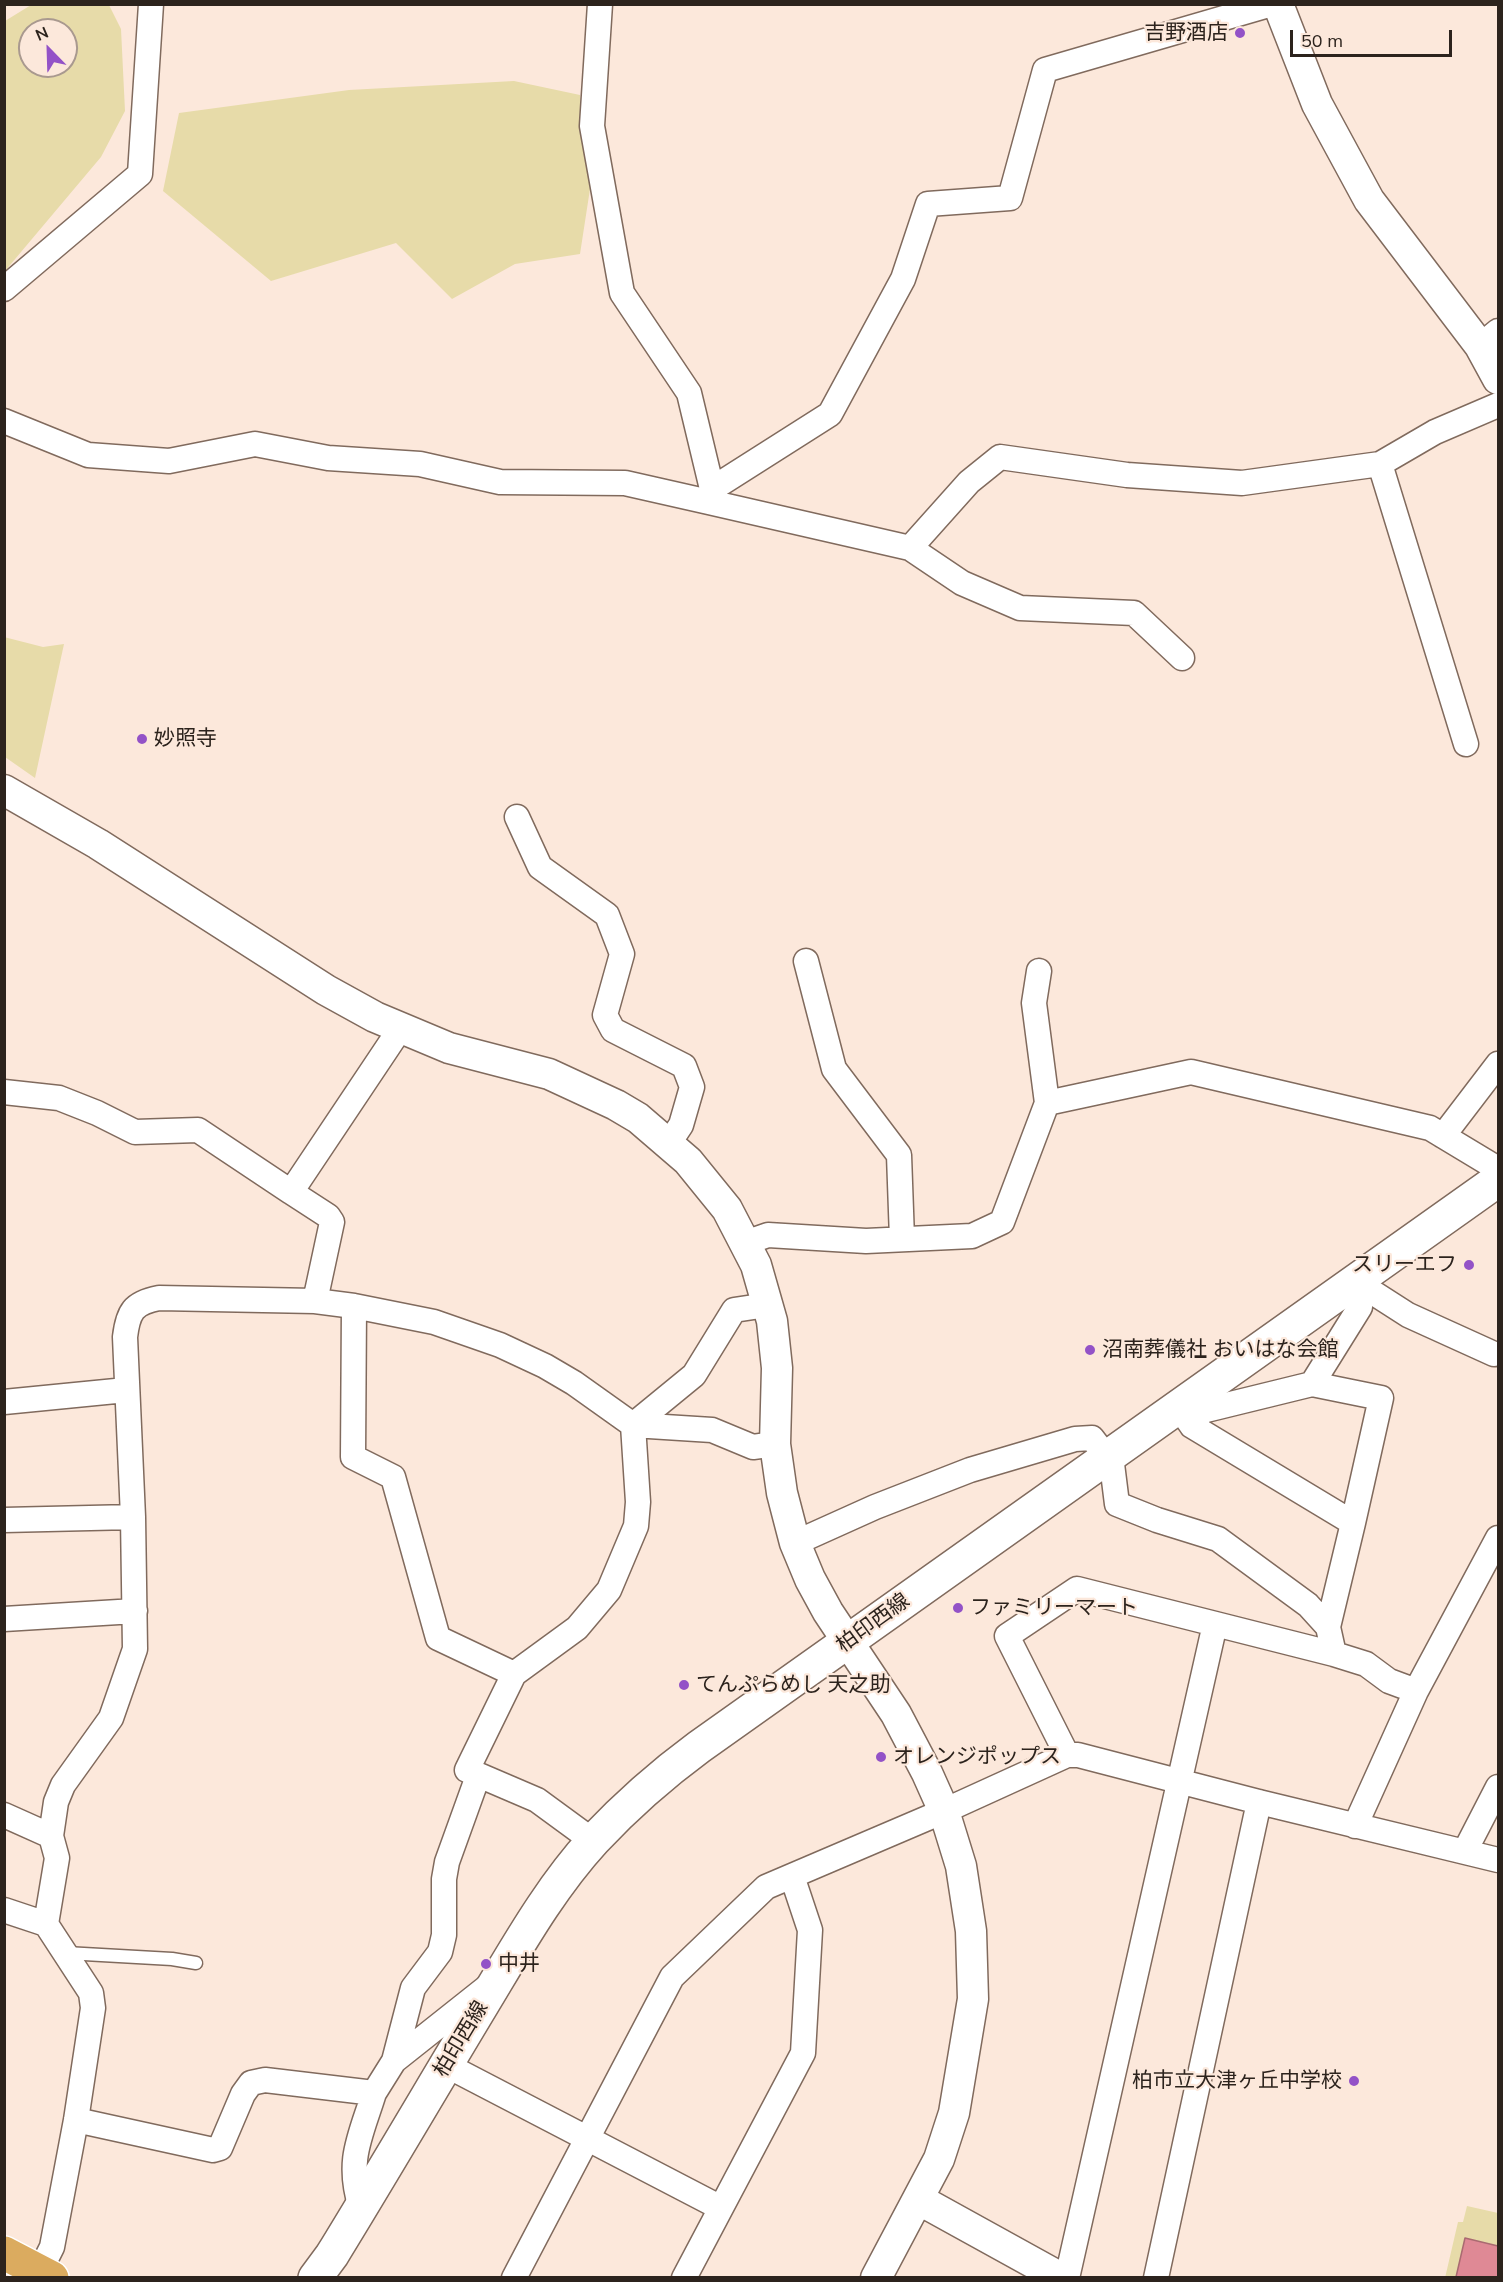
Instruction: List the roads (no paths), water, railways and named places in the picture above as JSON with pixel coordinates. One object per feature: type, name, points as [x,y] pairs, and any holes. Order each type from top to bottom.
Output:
[{"type":"highway","points":[[4,2253],[46,2274]]},
{"type":"main road","name":"柏印西線","points":[[315,2277],[332,2255],[498,1979],[553,1893],[593,1841],[661,1776],[1106,1456],[1185,1416],[1355,1281],[1498,1180]]},
{"type":"street","points":[[4,289],[140,174],[151,4]]},
{"type":"street","points":[[600,4],[592,126],[622,293],[689,393],[710,495]]},
{"type":"street","points":[[710,495],[830,414],[903,279],[928,204],[1010,198],[1045,70],[1272,4]]},
{"type":"street","points":[[1278,4],[1317,104],[1370,200],[1489,338],[1498,379]]},
{"type":"street","points":[[910,548],[969,482],[1000,457],[1127,475],[1242,483],[1380,464],[1435,432],[1498,405]]},
{"type":"street","points":[[4,421],[88,455],[169,461],[255,444],[328,458],[420,464],[500,482],[625,483],[710,495],[910,548],[962,583],[1020,608],[1134,613],[1182,658]]},
{"type":"street","points":[[1380,464],[1466,744]]},
{"type":"street","points":[[4,790],[98,844],[326,990],[400,1029],[448,1048],[549,1074],[586,1090],[638,1118],[669,1143],[708,1183],[727,1209],[746,1243],[761,1279],[772,1321],[777,1368],[775,1444],[782,1494],[795,1543],[810,1579],[897,1714],[944,1811],[961,1866],[971,1931],[973,1999],[954,2113],[939,2159],[876,2277]]},
{"type":"street","points":[[517,817],[540,867],[607,915],[622,954],[605,1015],[613,1030],[684,1066],[692,1087],[681,1125],[669,1143]]},
{"type":"street","points":[[806,961],[834,1069],[899,1155],[902,1239]]},
{"type":"street","points":[[746,1243],[768,1235],[866,1241],[972,1236],[1002,1222],[1047,1103],[1034,1003],[1039,972]]},
{"type":"street","points":[[291,1192],[400,1029]]},
{"type":"street","points":[[1443,1136],[1498,1064]]},
{"type":"street","points":[[1047,1103],[1191,1072],[1430,1128],[1498,1169]]},
{"type":"street","points":[[4,1092],[59,1098],[98,1113],[135,1132],[198,1130],[328,1216],[332,1222],[315,1301]]},
{"type":"street","points":[[1355,1281],[1408,1315],[1494,1353]]},
{"type":"street","points":[[1312,1384],[1360,1307],[1355,1281]]},
{"type":"street","points":[[46,1924],[57,1858],[51,1836],[56,1802],[63,1785],[111,1718],[135,1649],[134,1517],[125,1337],[127,1321],[132,1311],[143,1301],[159,1298],[315,1301],[354,1306],[434,1322],[500,1345],[544,1366],[574,1383],[633,1425],[712,1430],[753,1447],[775,1444]]},
{"type":"street","points":[[633,1425],[694,1375],[734,1310],[767,1305]]},
{"type":"street","points":[[354,1306],[353,1457],[393,1477],[438,1638],[514,1674]]},
{"type":"street","points":[[1185,1416],[1312,1384],[1381,1398],[1328,1627],[1334,1654]]},
{"type":"street","points":[[4,1402],[126,1390]]},
{"type":"street","points":[[1185,1416],[1353,1523]]},
{"type":"street","points":[[593,1841],[537,1800],[467,1770],[514,1674],[577,1628],[609,1590],[636,1526],[638,1502],[633,1425]]},
{"type":"street","points":[[795,1543],[874,1507],[969,1470],[1075,1439],[1092,1438],[1112,1464],[1117,1504],[1157,1520],[1218,1539],[1308,1605],[1328,1627]]},
{"type":"street","points":[[4,1520],[134,1517]]},
{"type":"street","points":[[1355,1826],[1416,1691],[1498,1538]]},
{"type":"street","points":[[1067,1755],[1007,1636],[1077,1589],[1334,1654],[1366,1664],[1389,1681],[1416,1691]]},
{"type":"street","points":[[4,1619],[135,1611]]},
{"type":"street","points":[[1067,2277],[1215,1624]]},
{"type":"street","points":[[514,2277],[672,1977],[766,1887],[944,1811],[1067,1755],[1078,1755],[1498,1860]]},
{"type":"street","points":[[361,2208],[354,2186],[353,2159],[374,2093],[394,2061],[413,1988],[440,1952],[444,1935],[444,1879],[447,1862],[478,1776]]},
{"type":"street","points":[[1465,1851],[1498,1787]]},
{"type":"street","points":[[1156,2277],[1259,1802]]},
{"type":"street","points":[[4,1815],[51,1836]]},
{"type":"street","points":[[684,2277],[803,2053],[810,1930],[792,1876]]},
{"type":"street","points":[[4,1910],[46,1924],[91,1993],[93,2008],[76,2120],[46,2274]]},
{"type":"street","points":[[394,2061],[498,1979]]},
{"type":"street","points":[[446,2065],[720,2208]]},
{"type":"street","points":[[76,2120],[213,2150],[220,2148],[243,2094],[251,2084],[265,2079],[374,2093]]},
{"type":"street","points":[[918,2199],[1061,2277]]},
{"type":"lane","points":[[65,1953],[172,1959],[196,1963]]},
{"type":"place","name":"吉野酒店","points":[[1240,33]]},
{"type":"place","name":"妙照寺","points":[[142,739]]},
{"type":"place","name":"スリーエフ","points":[[1469,1265]]},
{"type":"place","name":"沼南葬儀社 おいはな会館","points":[[1090,1350]]},
{"type":"place","name":"ファミリーマート","points":[[958,1608]]},
{"type":"place","name":"てんぷらめし 天之助","points":[[684,1685]]},
{"type":"place","name":"オレンジポップス","points":[[881,1757]]},
{"type":"place","name":"中井","points":[[486,1964]]},
{"type":"place","name":"柏市立大津ヶ丘中学校","points":[[1354,2081]]}]
